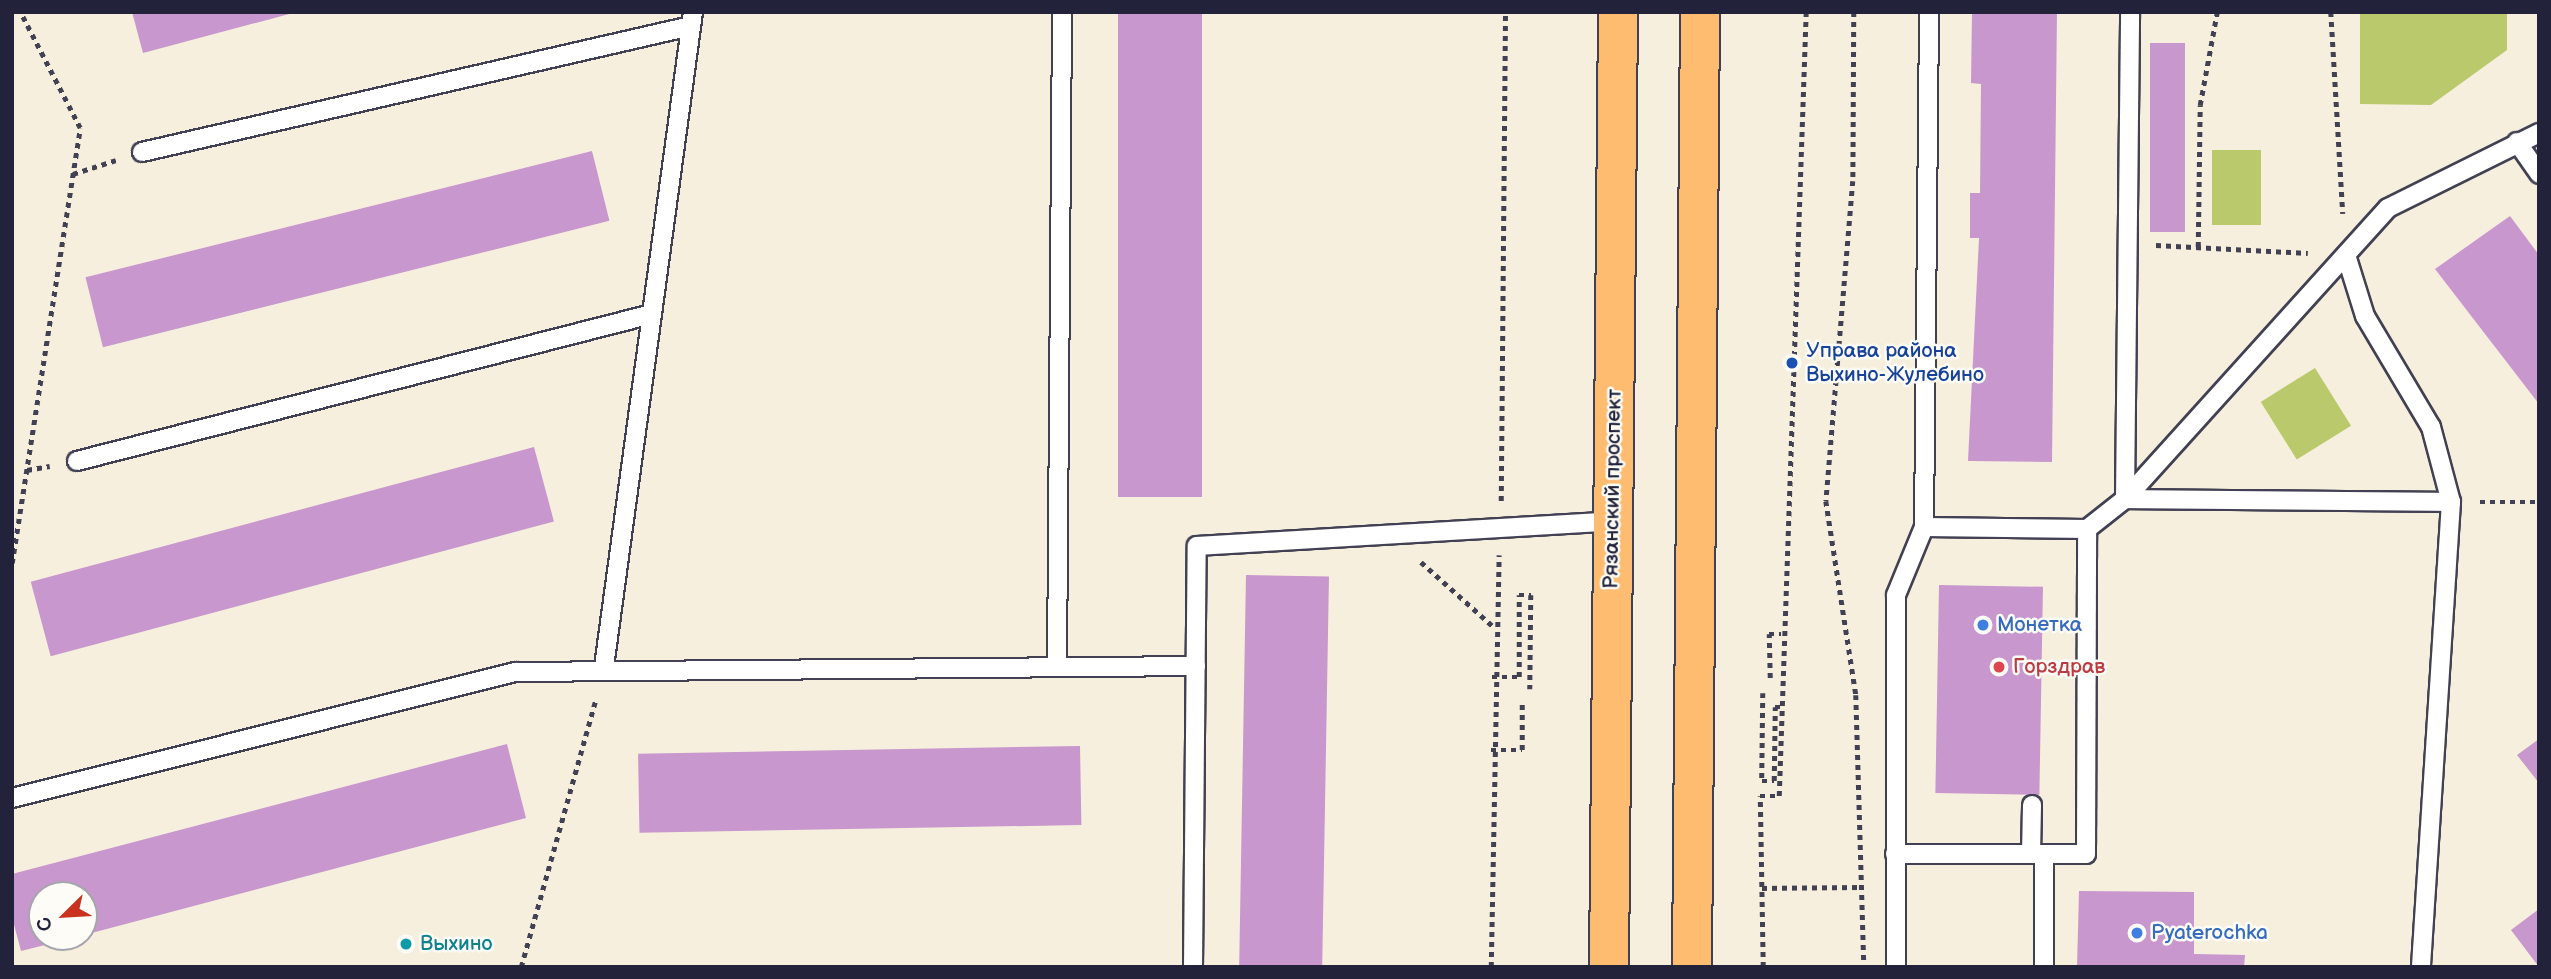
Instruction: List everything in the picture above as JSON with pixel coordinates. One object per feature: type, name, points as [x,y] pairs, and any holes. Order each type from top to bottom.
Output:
[{"type":"main road","name":"Рязанский проспект","points":[[1609,967],[1618,12]]},
{"type":"main road","points":[[1692,967],[1700,12]]},
{"type":"lane","points":[[1057,666],[1062,12]]},
{"type":"lane","points":[[1896,967],[1895,595],[1924,527],[1929,12]]},
{"type":"lane","points":[[2125,499],[2130,12]]},
{"type":"lane","points":[[142,152],[692,19],[604,667]]},
{"type":"lane","points":[[1924,527],[2087,529],[2125,499],[2388,208],[2539,133]]},
{"type":"lane","points":[[2517,142],[2539,174]]},
{"type":"lane","points":[[2346,255],[2365,316],[2431,427],[2451,502],[2421,967]]},
{"type":"lane","points":[[77,461],[652,314]]},
{"type":"lane","points":[[2125,499],[2451,502]]},
{"type":"lane","points":[[1193,967],[1197,547],[1613,522]]},
{"type":"lane","points":[[1895,854],[2086,855],[2087,529]]},
{"type":"lane","points":[[12,799],[515,672],[604,667],[1196,666]]},
{"type":"lane","points":[[2032,805],[2038,854],[2044,967]]},
{"type":"path","points":[[12,563],[80,128],[20,12]]},
{"type":"path","points":[[1492,967],[1491,750],[1500,530],[1505,12]]},
{"type":"path","points":[[1763,967],[1760,796],[1779,796],[1781,634],[1806,12]]},
{"type":"path","points":[[1854,12],[1853,181],[1826,500],[1856,695],[1864,967]]},
{"type":"path","points":[[2198,247],[2200,105],[2217,12]]},
{"type":"path","points":[[2128,243],[2346,255],[2331,12]]},
{"type":"path","points":[[73,174],[142,152]]},
{"type":"path","points":[[2451,502],[2539,502]]},
{"type":"path","points":[[1392,536],[1495,628]]},
{"type":"path","points":[[1492,677],[1519,677],[1519,595],[1531,595],[1531,689]]},
{"type":"path","points":[[1770,678],[1769,634],[1781,634]]},
{"type":"path","points":[[521,967],[604,667]]},
{"type":"path","points":[[1763,693],[1762,781],[1774,781],[1775,707],[1780,707]]},
{"type":"path","points":[[1491,750],[1522,750],[1522,703]]},
{"type":"path","points":[[1762,888],[1896,889]]},
{"type":"green space","points":[[2360,12],[2507,12],[2507,50],[2431,105],[2360,104]]},
{"type":"green space","points":[[2212,150],[2261,150],[2261,225],[2212,225]]},
{"type":"green space","points":[[2315,368],[2351,426],[2297,460],[2261,402]]},
{"type":"building","points":[[132,12],[293,12],[293,13],[143,53]]},
{"type":"building","points":[[1118,12],[1202,12],[1202,497],[1118,497]]},
{"type":"building","points":[[1972,12],[2057,12],[2052,462],[1968,461],[1979,238],[1970,238],[1970,193],[1980,193],[1981,84],[1971,83]]},
{"type":"building","points":[[2150,43],[2185,43],[2185,232],[2150,232]]},
{"type":"building","points":[[592,151],[609,221],[103,347],[86,277]]},
{"type":"building","points":[[2510,216],[2539,255],[2539,404],[2435,269]]},
{"type":"building","points":[[534,447],[554,521],[51,656],[31,582]]},
{"type":"building","points":[[1246,575],[1329,576],[1322,967],[1239,967]]},
{"type":"building","points":[[1939,585],[2043,587],[2039,795],[1935,793]]},
{"type":"building","points":[[2539,739],[2539,783],[2517,755]]},
{"type":"building","points":[[507,744],[526,818],[98,931],[98,881],[28,881],[28,949],[21,951],[12,917],[12,874]]},
{"type":"building","points":[[1080,746],[1081,825],[639,833],[638,754]]},
{"type":"building","points":[[2079,891],[2194,892],[2194,954],[2245,955],[2244,967],[2077,967]]},
{"type":"building","points":[[2539,909],[2539,967],[2511,930]]},
{"type":"place","name":"Управа района Выхино-Жулебино","points":[[1792,363]]},
{"type":"place","name":"Монетка","points":[[1983,625]]},
{"type":"place","name":"Горздрав","points":[[1999,667]]},
{"type":"place","name":"Pyaterochka","points":[[2137,933]]},
{"type":"place","name":"Выхино","points":[[406,944]]}]
